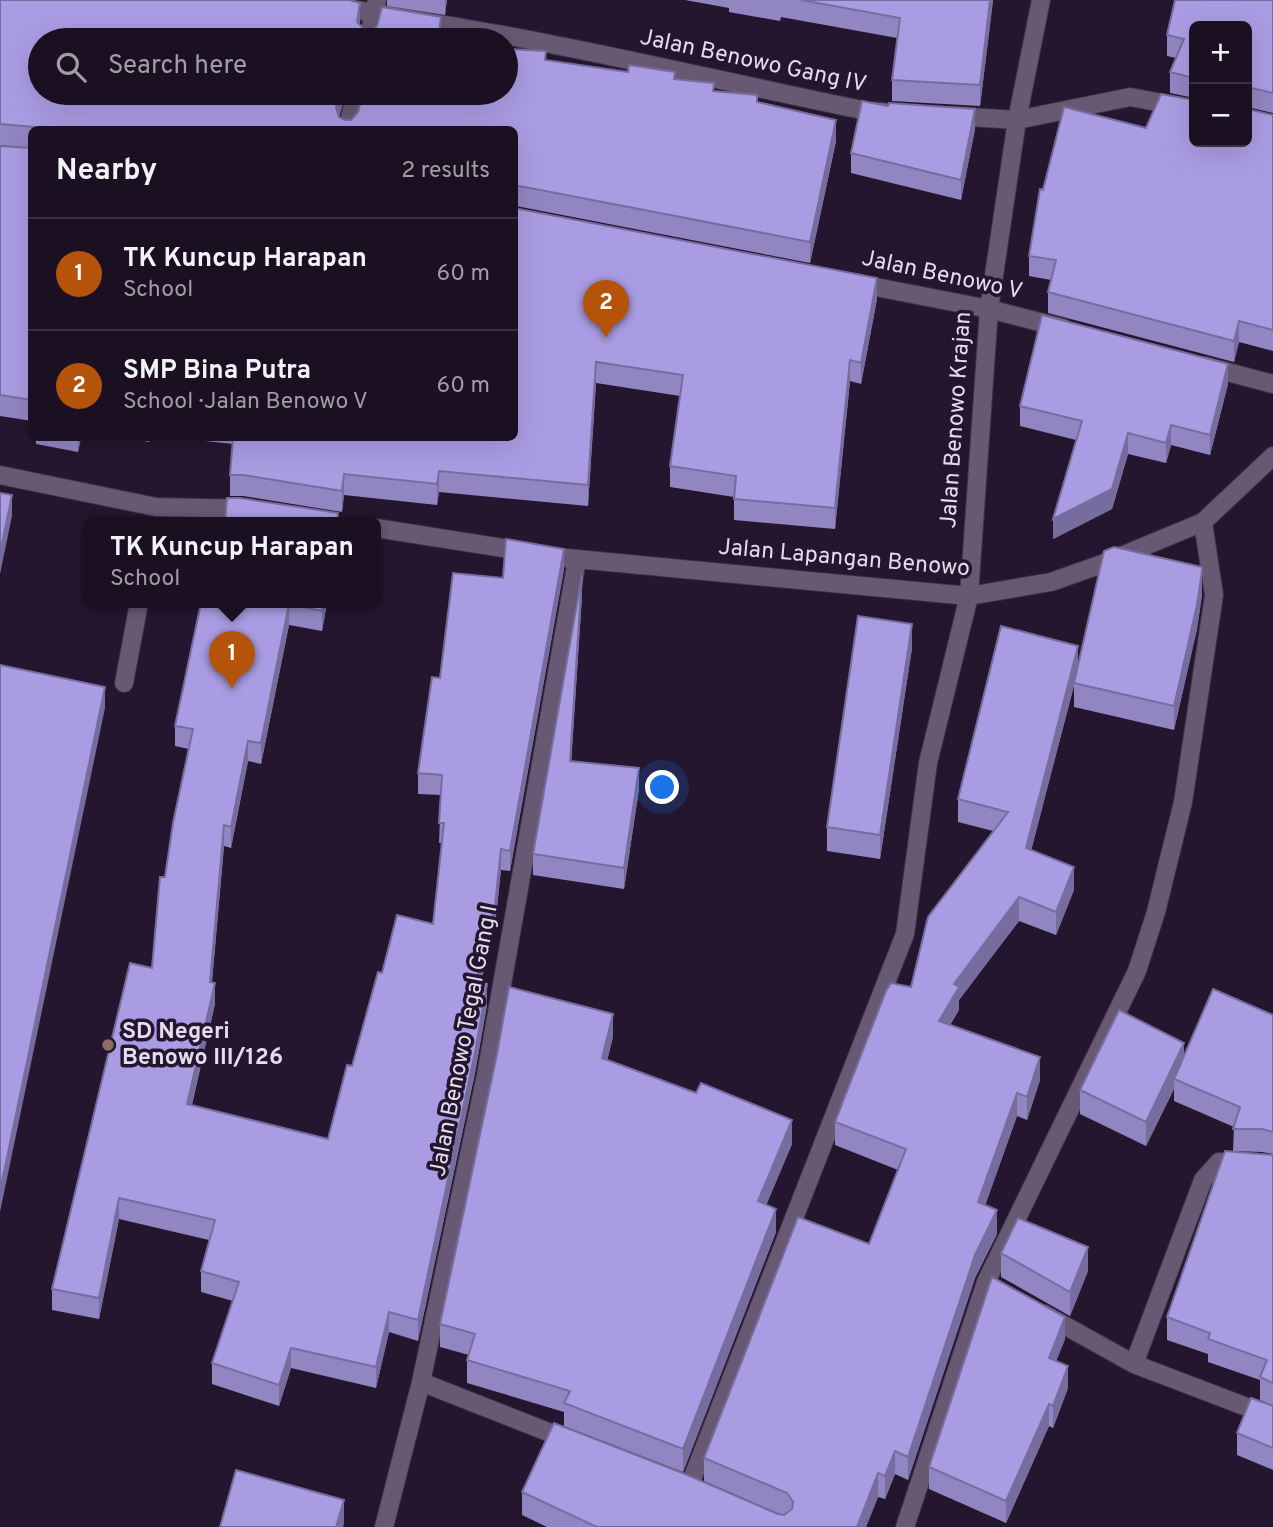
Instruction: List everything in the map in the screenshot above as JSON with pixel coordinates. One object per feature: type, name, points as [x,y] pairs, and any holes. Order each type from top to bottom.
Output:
[{"type":"street","name":"Jalan Benowo Gang IV","points":[[304,0],[375,7],[473,28]]},
{"type":"street","name":"Jalan Benowo Krajan","points":[[689,1487],[905,934],[928,763],[969,596],[989,309],[1017,120],[1041,0]]},
{"type":"street","points":[[371,28],[375,7]]},
{"type":"street","name":"Jalan Benowo Gang IV","points":[[518,38],[867,111],[908,114]]},
{"type":"street","points":[[935,115],[1017,120],[1130,97],[1189,107]]},
{"type":"street","points":[[348,126],[353,105]]},
{"type":"street","name":"Jalan Benowo V","points":[[840,280],[989,309],[1084,334]]},
{"type":"street","points":[[1192,363],[1273,384]]},
{"type":"street","name":"Jalan Lapangan Benowo","points":[[381,529],[577,560],[969,596],[1051,582],[1203,522],[1273,456]]},
{"type":"street","points":[[0,475],[155,515],[241,508],[265,511]]},
{"type":"street","points":[[905,1527],[991,1285],[1137,971],[1156,912],[1183,802],[1214,595],[1203,522]]},
{"type":"street","name":"Jalan Benowo Tegal Gang I","points":[[384,1527],[421,1382],[486,1075],[577,560]]},
{"type":"street","points":[[124,683],[138,608]]},
{"type":"street","points":[[1134,1364],[1203,1180],[1219,1162],[1262,1163],[1273,1166]]},
{"type":"street","points":[[1031,1307],[1134,1364],[1273,1418]]},
{"type":"street","points":[[421,1382],[587,1447]]},
{"type":"building","points":[[0,0],[349,0],[360,3],[357,22],[363,28],[28,28],[28,105],[337,105],[339,117],[351,120],[360,105],[518,105],[518,50],[546,51],[545,60],[628,72],[629,65],[675,72],[674,79],[714,83],[713,91],[757,95],[757,102],[836,120],[810,242],[518,186],[518,126],[28,126],[0,124]]},
{"type":"building","points":[[801,0],[990,0],[980,85],[892,80],[900,18]]},
{"type":"building","points":[[1175,0],[1273,0],[1273,93],[1252,88],[1252,21],[1189,21],[1189,77],[1170,72],[1184,39],[1167,35]]},
{"type":"building","points":[[382,7],[441,17],[440,28],[374,28]]},
{"type":"building","points":[[1161,94],[1189,99],[1189,147],[1252,147],[1252,110],[1273,115],[1273,330],[1239,321],[1234,341],[1048,292],[1056,260],[1029,256],[1040,189],[1043,190],[1064,107],[1146,128]]},
{"type":"building","points":[[862,101],[888,106],[889,103],[975,109],[961,180],[851,153]]},
{"type":"building","points":[[0,146],[28,148],[28,399],[0,395]]},
{"type":"building","points":[[518,209],[877,278],[861,363],[850,360],[835,508],[734,499],[736,476],[670,466],[683,375],[596,362],[588,485],[439,471],[437,484],[344,474],[342,491],[230,475],[233,441],[518,441]]},
{"type":"building","points":[[1042,315],[1228,364],[1210,435],[1171,425],[1166,443],[1128,433],[1112,489],[1053,519],[1082,421],[1020,406]]},
{"type":"building","points":[[0,493],[12,495],[0,553]]},
{"type":"building","points":[[227,498],[338,513],[338,517],[225,517]]},
{"type":"building","points":[[506,539],[564,549],[510,851],[501,849],[495,905],[476,981],[487,984],[475,1052],[418,1320],[389,1312],[376,1367],[291,1348],[279,1385],[212,1363],[239,1282],[201,1271],[215,1220],[119,1198],[99,1298],[52,1289],[130,963],[152,968],[160,877],[165,877],[173,823],[193,729],[175,726],[200,608],[288,608],[261,743],[248,741],[231,827],[224,825],[210,982],[215,983],[187,1104],[328,1139],[347,1065],[352,1066],[378,972],[382,973],[397,915],[433,924],[444,823],[439,823],[442,775],[418,773],[432,677],[440,678],[453,573],[503,578]]},
{"type":"building","points":[[1114,547],[1202,567],[1197,605],[1174,706],[1074,683],[1104,551]]},
{"type":"building","points":[[582,575],[570,761],[639,768],[624,868],[533,854]]},
{"type":"building","points":[[858,616],[912,624],[880,835],[827,827]]},
{"type":"building","points":[[1001,626],[1078,646],[1026,848],[1074,867],[1056,912],[1019,897],[954,984],[959,987],[939,1021],[1040,1057],[1027,1097],[1017,1093],[978,1202],[997,1210],[975,1255],[908,1457],[895,1451],[885,1476],[878,1473],[857,1527],[597,1527],[522,1492],[554,1423],[778,1514],[784,1515],[792,1509],[793,1502],[787,1493],[704,1458],[798,1217],[869,1244],[906,1149],[835,1122],[886,991],[891,983],[911,987],[928,917],[1008,812],[958,799]]},
{"type":"building","points":[[0,665],[105,687],[0,1191]]},
{"type":"building","points":[[509,987],[613,1014],[602,1058],[696,1093],[701,1083],[792,1120],[758,1201],[776,1209],[683,1449],[564,1403],[570,1391],[467,1360],[475,1334],[440,1324]]},
{"type":"building","points":[[1213,989],[1273,1015],[1273,1132],[1262,1129],[1233,1129],[1240,1107],[1174,1079]]},
{"type":"building","points":[[1119,1010],[1184,1043],[1146,1122],[1080,1090]]},
{"type":"building","points":[[1225,1151],[1273,1155],[1273,1383],[1260,1377],[1267,1360],[1208,1339],[1210,1333],[1167,1317]]},
{"type":"building","points":[[1018,1218],[1088,1247],[1070,1292],[1001,1253]]},
{"type":"building","points":[[992,1277],[1065,1317],[1049,1358],[1068,1366],[1053,1406],[1049,1404],[1006,1501],[929,1467]]},
{"type":"building","points":[[1251,1398],[1273,1406],[1273,1448],[1237,1433]]},
{"type":"building","points":[[236,1470],[344,1500],[336,1527],[220,1527]]},
{"type":"place","name":"SMP Bina Putra","points":[[606,338]]},
{"type":"place","name":"TK Kuncup Harapan","points":[[232,689]]},
{"type":"place","name":"SD Negeri Benowo III/126","points":[[108,1045]]}]
